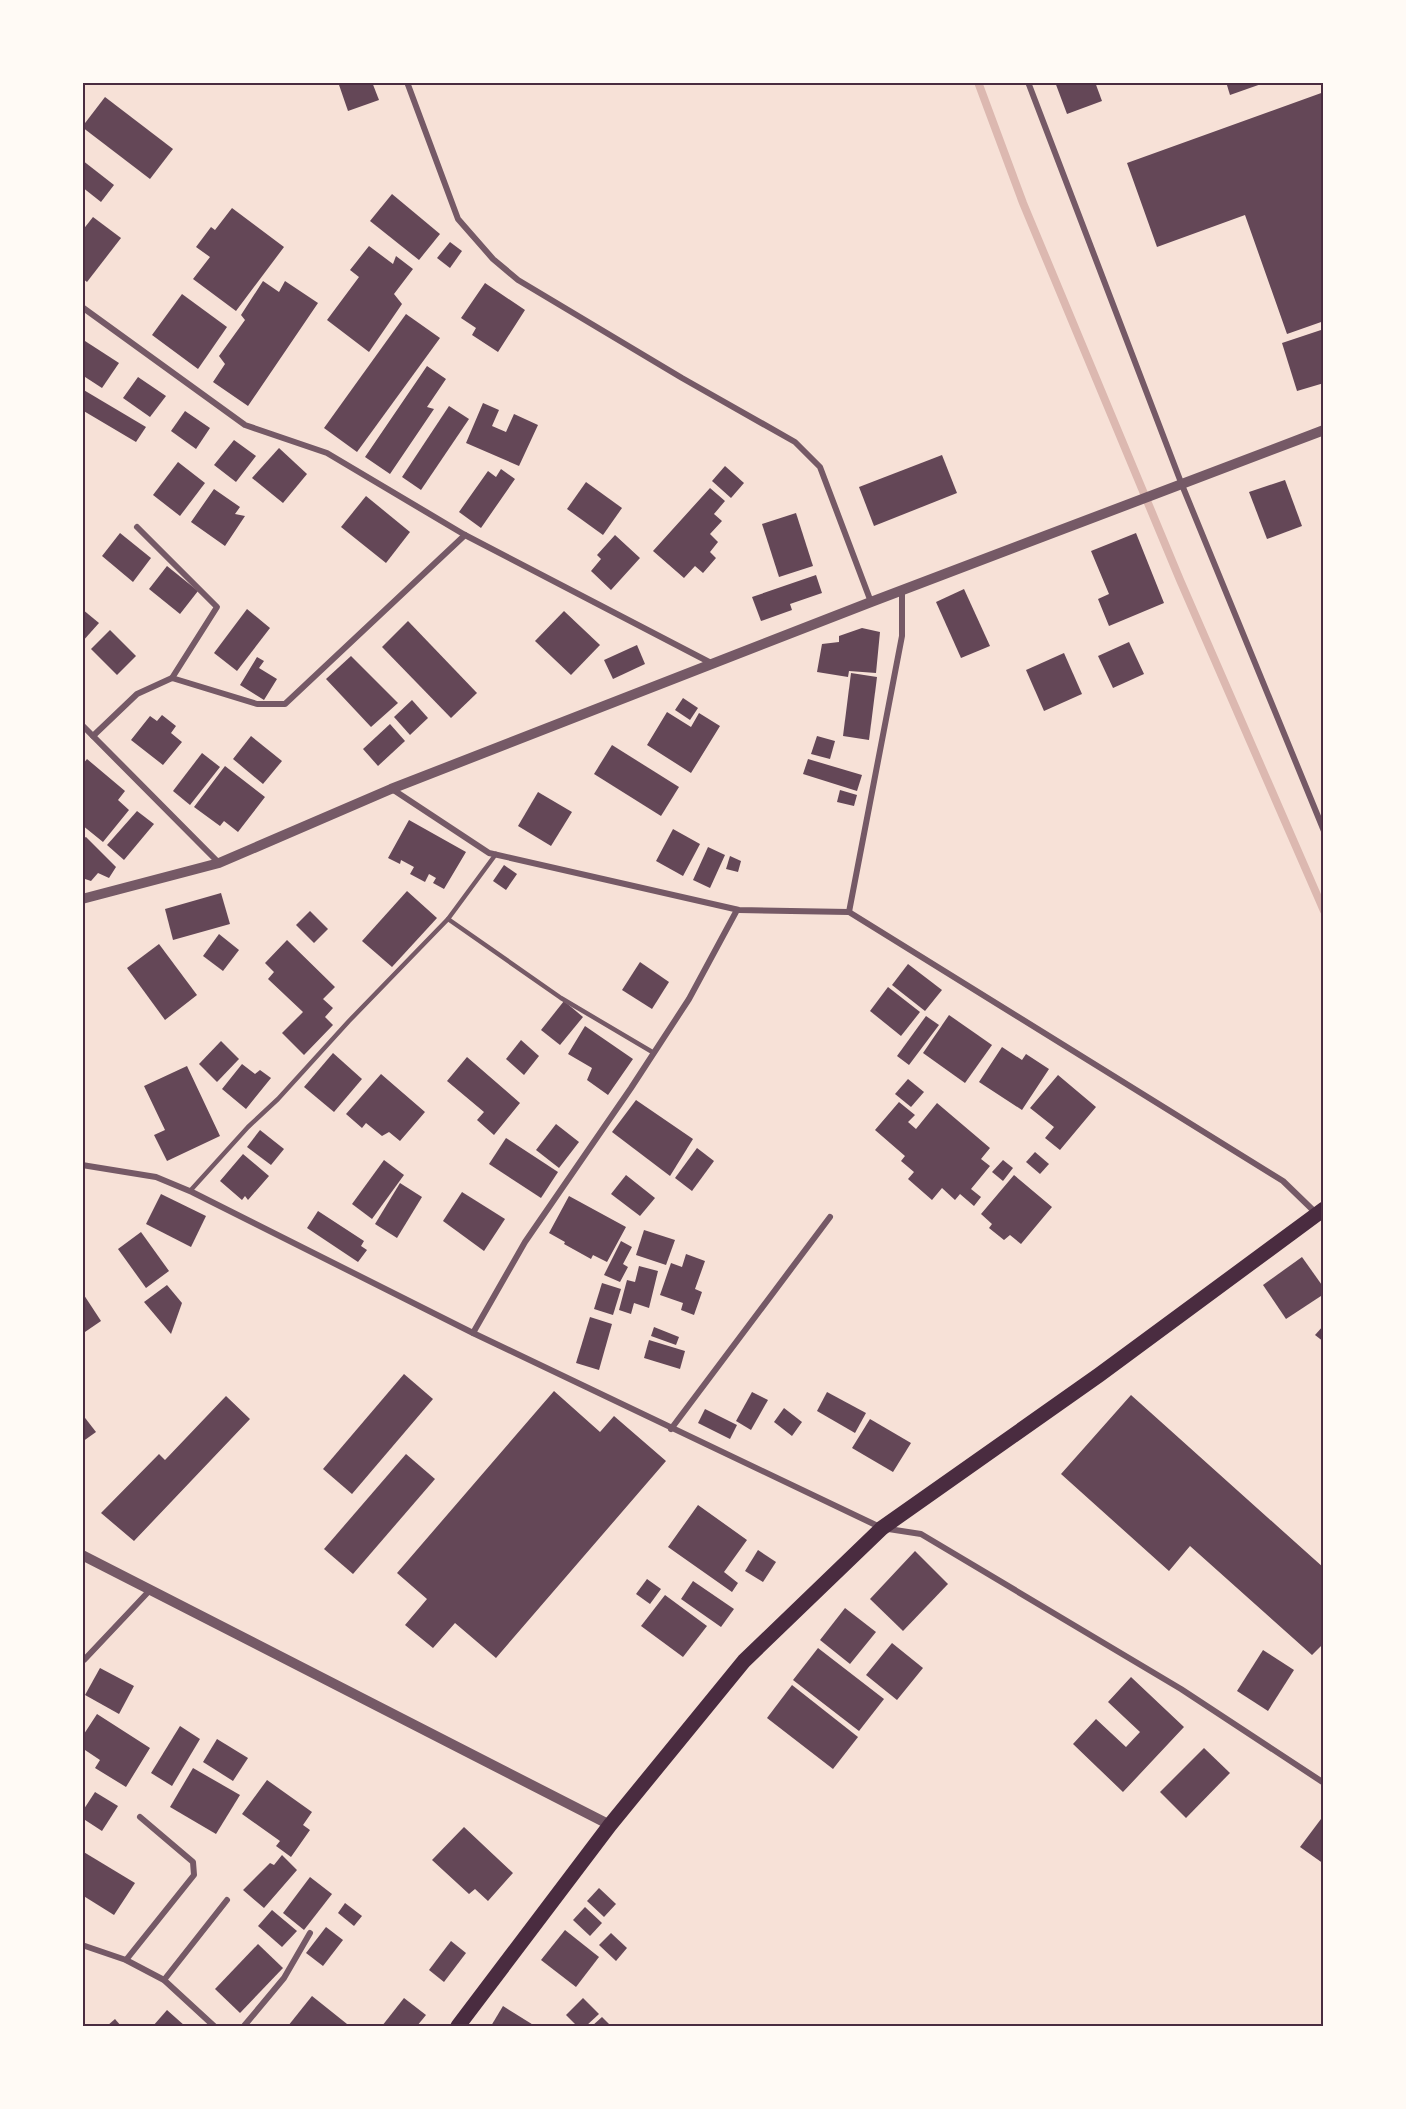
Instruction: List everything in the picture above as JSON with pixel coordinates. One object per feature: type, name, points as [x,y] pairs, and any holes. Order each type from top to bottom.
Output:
[{"type":"main road","points":[[458,2026],[610,1826],[744,1661],[882,1528],[1099,1375],[1320,1211]]},
{"type":"street","points":[[407,82],[458,219],[493,259],[518,280],[682,378],[795,442],[820,467],[871,602]]},
{"type":"street","points":[[1028,82],[1182,485],[1323,831]]},
{"type":"street","points":[[82,307],[245,425],[327,453],[465,535],[712,664]]},
{"type":"street","points":[[82,899],[219,863],[391,789],[871,602],[1323,430]]},
{"type":"street","points":[[93,736],[137,694],[172,678],[217,607],[137,527]]},
{"type":"street","points":[[172,678],[257,704],[285,704],[465,535]]},
{"type":"street","points":[[849,912],[902,636],[902,591]]},
{"type":"street","points":[[82,725],[219,863]]},
{"type":"street","points":[[391,789],[489,853],[496,855],[737,910],[849,912],[1283,1181],[1320,1211]]},
{"type":"street","points":[[473,1333],[525,1242],[654,1053],[688,999],[737,910]]},
{"type":"street","points":[[82,1165],[156,1177],[190,1191],[671,1429],[882,1528],[921,1534],[1180,1689],[1323,1783]]},
{"type":"street","points":[[671,1429],[830,1217]]},
{"type":"street","points":[[82,1555],[610,1826]]},
{"type":"street","points":[[84,1659],[151,1589]]},
{"type":"street","points":[[126,1960],[194,1875],[193,1862],[140,1817]]},
{"type":"street","points":[[164,1980],[227,1900]]},
{"type":"street","points":[[244,2026],[288,1973],[310,1933]]},
{"type":"street","points":[[82,1945],[126,1960],[164,1980],[214,2026]]},
{"type":"lane","points":[[190,1191],[248,1127],[278,1099],[349,1021],[448,920],[496,855]]},
{"type":"lane","points":[[448,920],[561,998],[654,1053]]},
{"type":"building","points":[[338,82],[372,82],[379,100],[348,111]]},
{"type":"building","points":[[1055,82],[1095,82],[1102,101],[1067,114]]},
{"type":"building","points":[[1226,82],[1264,82],[1264,83],[1230,95]]},
{"type":"building","points":[[1324,92],[1324,321],[1287,334],[1245,215],[1157,247],[1127,163]]},
{"type":"building","points":[[105,97],[173,149],[150,179],[82,127]]},
{"type":"building","points":[[82,160],[114,185],[101,202],[82,187]]},
{"type":"building","points":[[392,194],[440,234],[419,260],[370,221]]},
{"type":"building","points":[[232,208],[284,247],[236,311],[193,279],[210,257],[196,247],[211,227],[215,230]]},
{"type":"building","points":[[93,217],[121,238],[87,282],[82,278],[82,231]]},
{"type":"building","points":[[450,242],[462,251],[450,268],[437,258]]},
{"type":"building","points":[[369,246],[393,264],[396,256],[413,269],[394,294],[402,304],[369,352],[327,320],[359,277],[350,270]]},
{"type":"building","points":[[263,281],[279,292],[285,281],[318,303],[248,406],[213,382],[225,364],[219,356],[245,320],[241,315]]},
{"type":"building","points":[[485,283],[525,310],[498,352],[472,335],[476,328],[461,318]]},
{"type":"building","points":[[182,294],[227,327],[198,369],[152,335]]},
{"type":"building","points":[[406,314],[440,338],[357,452],[324,428]]},
{"type":"building","points":[[1324,329],[1324,383],[1297,391],[1282,343]]},
{"type":"building","points":[[85,341],[119,363],[102,388],[82,375],[82,344]]},
{"type":"building","points":[[427,366],[446,379],[427,407],[434,409],[390,474],[365,457]]},
{"type":"building","points":[[138,377],[166,396],[150,417],[123,398]]},
{"type":"building","points":[[82,389],[146,427],[136,442],[82,410]]},
{"type":"building","points":[[483,403],[499,410],[492,426],[506,432],[514,414],[538,425],[519,466],[466,443]]},
{"type":"building","points":[[449,406],[469,419],[421,490],[402,477]]},
{"type":"building","points":[[185,411],[210,428],[196,449],[171,431]]},
{"type":"building","points":[[234,440],[256,456],[236,482],[214,465]]},
{"type":"building","points":[[279,448],[307,474],[283,503],[252,478]]},
{"type":"building","points":[[942,455],[957,493],[874,526],[859,487]]},
{"type":"building","points":[[178,462],[205,483],[180,516],[153,495]]},
{"type":"building","points":[[725,466],[744,483],[731,498],[712,481]]},
{"type":"building","points":[[501,469],[515,479],[481,528],[459,512],[488,471],[496,477]]},
{"type":"building","points":[[1285,480],[1302,526],[1267,539],[1249,492]]},
{"type":"building","points":[[586,482],[622,508],[603,535],[567,509]]},
{"type":"building","points":[[710,488],[725,501],[714,514],[722,521],[710,534],[718,542],[710,552],[716,558],[703,573],[695,566],[684,578],[653,551]]},
{"type":"building","points":[[214,489],[240,507],[235,514],[245,516],[225,546],[191,522]]},
{"type":"building","points":[[366,496],[410,532],[386,563],[341,527]]},
{"type":"building","points":[[796,513],[813,566],[779,577],[762,524]]},
{"type":"building","points":[[120,533],[151,558],[133,582],[102,556]]},
{"type":"building","points":[[1136,533],[1164,603],[1109,626],[1098,599],[1109,594],[1091,551]]},
{"type":"building","points":[[615,535],[640,558],[611,590],[591,571],[601,559],[597,555]]},
{"type":"building","points":[[167,566],[198,591],[180,614],[149,589]]},
{"type":"building","points":[[816,575],[822,593],[790,604],[792,610],[761,621],[752,597]]},
{"type":"building","points":[[964,589],[990,646],[961,658],[936,602]]},
{"type":"building","points":[[82,609],[99,623],[82,642]]},
{"type":"building","points":[[247,609],[270,628],[237,671],[214,653]]},
{"type":"building","points":[[564,611],[600,645],[571,675],[535,641]]},
{"type":"building","points":[[408,621],[477,693],[451,718],[382,647]]},
{"type":"building","points":[[862,628],[880,632],[876,673],[849,671],[848,677],[817,672],[822,644],[839,642],[839,636]]},
{"type":"building","points":[[110,630],[136,656],[117,675],[91,649]]},
{"type":"building","points":[[1129,642],[1144,674],[1113,688],[1098,656]]},
{"type":"building","points":[[637,645],[645,664],[613,679],[604,660]]},
{"type":"building","points":[[1064,653],[1082,694],[1044,711],[1026,670]]},
{"type":"building","points":[[351,656],[398,703],[371,727],[326,679]]},
{"type":"building","points":[[257,657],[264,661],[259,668],[277,679],[264,700],[240,685]]},
{"type":"building","points":[[851,673],[877,677],[869,740],[843,736]]},
{"type":"building","points":[[683,698],[698,708],[690,720],[675,710]]},
{"type":"building","points":[[412,700],[428,718],[410,735],[394,717]]},
{"type":"building","points":[[667,712],[691,727],[699,713],[720,726],[691,773],[647,745]]},
{"type":"building","points":[[162,715],[176,726],[171,733],[182,742],[163,765],[131,740],[150,716],[157,721]]},
{"type":"building","points":[[390,724],[405,741],[378,766],[363,749]]},
{"type":"building","points":[[251,736],[282,761],[263,784],[233,759]]},
{"type":"building","points":[[817,736],[835,741],[830,759],[811,754]]},
{"type":"building","points":[[612,745],[679,787],[661,816],[594,774]]},
{"type":"building","points":[[202,753],[220,767],[190,805],[173,791]]},
{"type":"building","points":[[87,759],[125,791],[118,800],[129,810],[103,842],[82,825],[82,765]]},
{"type":"building","points":[[808,759],[862,775],[857,791],[803,774]]},
{"type":"building","points":[[225,766],[265,797],[238,832],[224,821],[220,826],[194,807]]},
{"type":"building","points":[[840,790],[857,795],[854,806],[837,802]]},
{"type":"building","points":[[538,792],[572,812],[551,846],[518,826]]},
{"type":"building","points":[[137,811],[154,824],[124,860],[107,845]]},
{"type":"building","points":[[409,820],[466,852],[444,889],[433,883],[436,878],[429,874],[425,882],[410,874],[414,867],[401,860],[400,864],[388,858]]},
{"type":"building","points":[[673,829],[700,844],[683,876],[656,861]]},
{"type":"building","points":[[86,837],[116,867],[109,878],[98,873],[91,881],[85,879],[82,881],[82,839]]},
{"type":"building","points":[[708,847],[725,855],[710,888],[693,880]]},
{"type":"building","points":[[730,856],[741,861],[738,872],[726,869]]},
{"type":"building","points":[[504,865],[517,874],[506,890],[493,881]]},
{"type":"building","points":[[407,891],[437,918],[392,967],[362,941]]},
{"type":"building","points":[[221,893],[230,924],[173,940],[165,909]]},
{"type":"building","points":[[310,911],[328,929],[314,943],[296,925]]},
{"type":"building","points":[[219,934],[239,950],[223,971],[203,956]]},
{"type":"building","points":[[287,940],[335,987],[323,999],[333,1008],[325,1017],[333,1025],[304,1055],[282,1033],[303,1012],[268,979],[274,972],[265,963]]},
{"type":"building","points":[[159,944],[197,995],[165,1020],[127,968]]},
{"type":"building","points":[[640,962],[669,982],[652,1009],[622,990]]},
{"type":"building","points":[[908,964],[942,990],[925,1011],[892,985]]},
{"type":"building","points":[[888,987],[920,1012],[901,1036],[870,1011]]},
{"type":"building","points":[[564,1001],[583,1017],[560,1045],[541,1030]]},
{"type":"building","points":[[949,1015],[992,1045],[965,1083],[923,1053]]},
{"type":"building","points":[[926,1016],[939,1025],[909,1065],[897,1056]]},
{"type":"building","points":[[585,1026],[633,1059],[608,1095],[587,1080],[592,1068],[568,1054]]},
{"type":"building","points":[[521,1040],[539,1056],[524,1075],[506,1059]]},
{"type":"building","points":[[221,1041],[239,1059],[217,1082],[199,1064]]},
{"type":"building","points":[[1002,1047],[1022,1060],[1026,1054],[1049,1069],[1022,1110],[979,1082]]},
{"type":"building","points":[[333,1053],[362,1079],[334,1112],[304,1087]]},
{"type":"building","points":[[467,1057],[520,1103],[494,1135],[477,1120],[484,1112],[447,1081]]},
{"type":"building","points":[[242,1064],[255,1074],[260,1070],[271,1078],[246,1109],[222,1089]]},
{"type":"building","points":[[187,1066],[220,1136],[167,1161],[154,1135],[165,1130],[144,1086]]},
{"type":"building","points":[[381,1074],[425,1112],[400,1141],[389,1132],[382,1136],[366,1123],[362,1128],[346,1114]]},
{"type":"building","points":[[1058,1075],[1096,1107],[1060,1150],[1045,1138],[1054,1127],[1030,1108]]},
{"type":"building","points":[[908,1079],[924,1092],[911,1107],[895,1094]]},
{"type":"building","points":[[636,1100],[693,1139],[670,1176],[612,1132]]},
{"type":"building","points":[[899,1102],[915,1115],[908,1122],[916,1129],[937,1103],[990,1148],[981,1159],[990,1166],[971,1189],[981,1197],[974,1206],[960,1194],[955,1200],[942,1188],[932,1200],[908,1179],[914,1172],[901,1161],[905,1156],[875,1130]]},
{"type":"building","points":[[556,1124],[579,1142],[559,1168],[536,1150]]},
{"type":"building","points":[[260,1130],[284,1149],[271,1165],[247,1147]]},
{"type":"building","points":[[506,1138],[558,1172],[541,1198],[489,1164]]},
{"type":"building","points":[[697,1148],[714,1161],[692,1191],[675,1178]]},
{"type":"building","points":[[1035,1152],[1049,1164],[1040,1174],[1026,1162]]},
{"type":"building","points":[[243,1154],[269,1176],[248,1200],[245,1196],[242,1200],[220,1181]]},
{"type":"building","points":[[384,1160],[404,1175],[372,1219],[352,1204]]},
{"type":"building","points":[[1003,1160],[1013,1168],[1003,1181],[992,1172]]},
{"type":"building","points":[[626,1175],[655,1198],[640,1216],[611,1194]]},
{"type":"building","points":[[1014,1175],[1052,1207],[1021,1244],[1010,1235],[1004,1240],[989,1228],[992,1224],[981,1214]]},
{"type":"building","points":[[400,1183],[422,1197],[397,1238],[375,1224]]},
{"type":"building","points":[[462,1192],[505,1219],[484,1251],[443,1221]]},
{"type":"building","points":[[161,1194],[206,1216],[191,1247],[146,1224]]},
{"type":"building","points":[[569,1196],[626,1227],[607,1262],[593,1255],[591,1259],[549,1233]]},
{"type":"building","points":[[318,1211],[364,1241],[361,1246],[367,1250],[358,1262],[307,1228]]},
{"type":"building","points":[[644,1230],[675,1240],[666,1265],[636,1255]]},
{"type":"building","points":[[141,1232],[169,1271],[146,1288],[118,1249]]},
{"type":"building","points":[[621,1241],[632,1247],[623,1264],[628,1267],[620,1282],[604,1275]]},
{"type":"building","points":[[686,1254],[705,1261],[695,1289],[702,1292],[694,1315],[681,1310],[683,1303],[660,1295],[671,1263],[682,1267]]},
{"type":"building","points":[[1302,1257],[1324,1288],[1324,1294],[1286,1319],[1263,1285]]},
{"type":"building","points":[[639,1266],[658,1271],[649,1308],[634,1303],[631,1314],[619,1310],[627,1280],[635,1282]]},
{"type":"building","points":[[602,1283],[621,1289],[613,1315],[594,1309]]},
{"type":"building","points":[[167,1285],[182,1303],[171,1334],[144,1302]]},
{"type":"building","points":[[82,1292],[101,1321],[82,1334]]},
{"type":"building","points":[[590,1317],[612,1324],[599,1370],[576,1363]]},
{"type":"building","points":[[1324,1325],[1324,1342],[1315,1335]]},
{"type":"building","points":[[654,1327],[679,1337],[676,1345],[651,1336]]},
{"type":"building","points":[[649,1340],[685,1351],[680,1369],[644,1358]]},
{"type":"building","points":[[404,1374],[433,1399],[352,1494],[323,1469]]},
{"type":"building","points":[[554,1391],[600,1432],[614,1416],[666,1461],[496,1658],[455,1623],[433,1648],[405,1625],[427,1599],[397,1573]]},
{"type":"building","points":[[752,1392],[768,1400],[751,1430],[736,1421]]},
{"type":"building","points":[[827,1392],[866,1413],[855,1433],[817,1411]]},
{"type":"building","points":[[1131,1395],[1324,1568],[1324,1643],[1312,1655],[1190,1546],[1169,1571],[1061,1474]]},
{"type":"building","points":[[226,1396],[250,1419],[134,1541],[101,1513],[159,1454],[165,1460]]},
{"type":"building","points":[[784,1408],[802,1422],[792,1436],[774,1422]]},
{"type":"building","points":[[705,1409],[737,1425],[730,1439],[698,1423]]},
{"type":"building","points":[[82,1414],[96,1432],[82,1442]]},
{"type":"building","points":[[870,1419],[911,1443],[893,1472],[852,1448]]},
{"type":"building","points":[[406,1454],[435,1479],[353,1574],[324,1549]]},
{"type":"building","points":[[698,1505],[747,1540],[724,1572],[738,1583],[732,1592],[668,1547]]},
{"type":"building","points":[[758,1550],[776,1562],[763,1582],[745,1571]]},
{"type":"building","points":[[915,1551],[948,1584],[903,1631],[870,1599]]},
{"type":"building","points":[[647,1579],[661,1589],[650,1604],[636,1594]]},
{"type":"building","points":[[693,1581],[734,1609],[721,1627],[681,1599]]},
{"type":"building","points":[[665,1595],[707,1626],[683,1657],[641,1626]]},
{"type":"building","points":[[845,1608],[876,1632],[850,1664],[820,1640]]},
{"type":"building","points":[[892,1643],[923,1668],[897,1700],[866,1675]]},
{"type":"building","points":[[818,1648],[884,1699],[859,1731],[793,1680]]},
{"type":"building","points":[[1263,1650],[1294,1670],[1268,1711],[1237,1691]]},
{"type":"building","points":[[100,1668],[134,1686],[119,1714],[85,1695]]},
{"type":"building","points":[[1131,1677],[1184,1727],[1123,1792],[1073,1744],[1096,1719],[1126,1747],[1140,1732],[1108,1702]]},
{"type":"building","points":[[792,1685],[858,1737],[833,1769],[767,1718]]},
{"type":"building","points":[[97,1714],[150,1748],[126,1787],[95,1768],[100,1760],[82,1748],[82,1737]]},
{"type":"building","points":[[180,1726],[200,1739],[172,1786],[151,1773]]},
{"type":"building","points":[[217,1739],[248,1758],[233,1781],[203,1762]]},
{"type":"building","points":[[1204,1748],[1230,1773],[1186,1818],[1160,1792]]},
{"type":"building","points":[[193,1768],[240,1795],[216,1834],[170,1807]]},
{"type":"building","points":[[267,1780],[312,1812],[303,1825],[310,1830],[291,1857],[276,1846],[280,1841],[242,1814]]},
{"type":"building","points":[[95,1792],[118,1806],[102,1831],[82,1818],[82,1812]]},
{"type":"building","points":[[1324,1815],[1324,1864],[1300,1847]]},
{"type":"building","points":[[464,1827],[513,1873],[488,1901],[475,1889],[469,1894],[432,1860]]},
{"type":"building","points":[[82,1851],[135,1883],[114,1915],[82,1895]]},
{"type":"building","points":[[282,1855],[297,1870],[264,1908],[243,1890],[270,1863],[274,1865]]},
{"type":"building","points":[[310,1877],[332,1894],[304,1930],[283,1913]]},
{"type":"building","points":[[599,1888],[616,1904],[604,1917],[587,1901]]},
{"type":"building","points":[[345,1903],[362,1916],[354,1926],[338,1913]]},
{"type":"building","points":[[585,1907],[602,1923],[590,1936],[573,1920]]},
{"type":"building","points":[[272,1910],[297,1931],[282,1947],[258,1926]]},
{"type":"building","points":[[326,1927],[343,1940],[323,1966],[306,1953]]},
{"type":"building","points":[[565,1930],[599,1957],[576,1987],[541,1960]]},
{"type":"building","points":[[611,1933],[627,1948],[616,1961],[599,1945]]},
{"type":"building","points":[[451,1941],[466,1953],[444,1982],[429,1970]]},
{"type":"building","points":[[258,1944],[283,1968],[240,2013],[215,1989]]},
{"type":"building","points":[[312,1996],[347,2024],[344,2026],[288,2026]]},
{"type":"building","points":[[404,1998],[426,2015],[417,2026],[382,2026]]},
{"type":"building","points":[[583,1998],[599,2014],[586,2026],[577,2026],[566,2015]]},
{"type":"building","points":[[503,2006],[535,2026],[491,2026]]},
{"type":"building","points":[[167,2010],[185,2026],[153,2026]]},
{"type":"building","points":[[602,2017],[611,2026],[592,2026]]},
{"type":"building","points":[[115,2019],[121,2026],[107,2026]]},
{"type":"waterway","points":[[978,82],[1023,203],[1180,580],[1324,911]]}]
